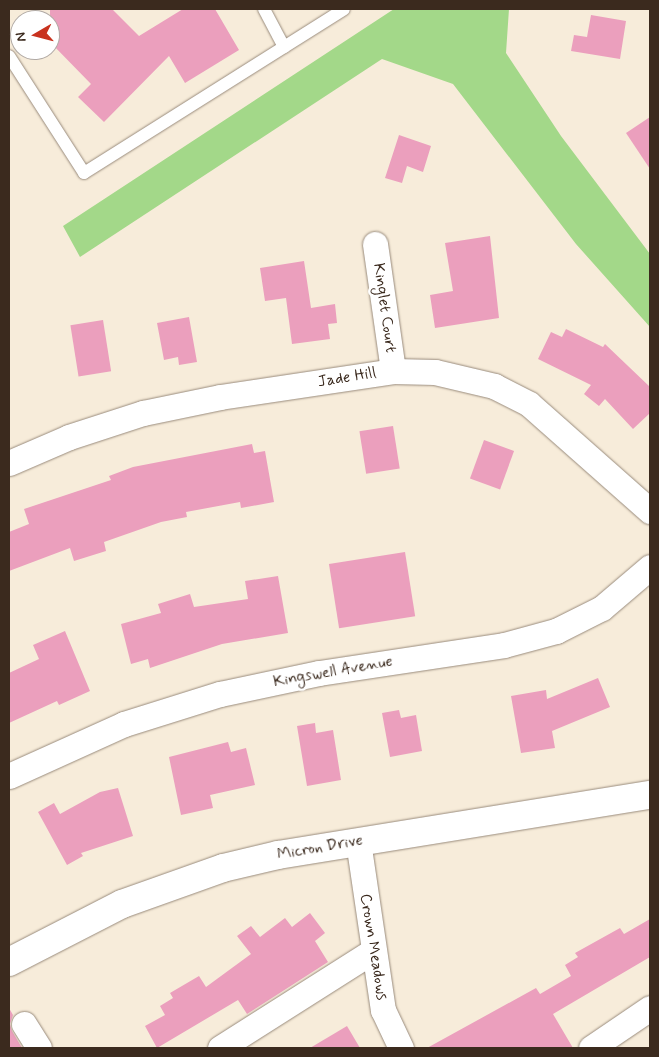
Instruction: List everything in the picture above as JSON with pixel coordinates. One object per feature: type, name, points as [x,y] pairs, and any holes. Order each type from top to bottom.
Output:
[{"type":"street","name":"Kinglet Court","points":[[375,244],[393,371]]},
{"type":"street","name":"Jade Hill","points":[[9,463],[69,437],[143,413],[220,398],[393,371],[455,374],[494,386],[529,404],[650,511]]},
{"type":"street","name":"Kingswell Avenue","points":[[9,776],[124,724],[220,694],[319,673],[504,645],[556,632],[602,608],[650,567]]},
{"type":"street","name":"Micron Drive","points":[[9,962],[122,904],[223,868],[358,841],[650,795]]},
{"type":"street","name":"Crown Meadows","points":[[358,841],[383,1010],[401,1048]]},
{"type":"street","points":[[220,1048],[374,951]]},
{"type":"street","points":[[591,1048],[650,1008]]},
{"type":"street","points":[[24,1024],[39,1048]]},
{"type":"lane","points":[[264,9],[284,47]]},
{"type":"lane","points":[[9,56],[84,174],[340,10]]},
{"type":"green space","points":[[394,9],[509,9],[506,53],[561,136],[650,254],[650,327],[576,244],[453,84],[382,59],[80,257],[63,226]]},
{"type":"building","points":[[112,9],[139,36],[183,9],[215,9],[239,50],[185,83],[169,56],[104,122],[78,97],[91,84],[60,52],[60,10],[50,10]]},
{"type":"building","points":[[591,15],[626,21],[620,59],[571,51],[574,35],[587,37]]},
{"type":"building","points":[[650,117],[650,169],[626,133]]},
{"type":"building","points":[[399,135],[431,146],[423,172],[407,166],[402,183],[385,178]]},
{"type":"building","points":[[490,236],[499,318],[435,328],[430,295],[453,291],[445,243]]},
{"type":"building","points":[[304,261],[311,308],[335,304],[337,323],[328,324],[330,339],[292,344],[286,298],[265,301],[260,268]]},
{"type":"building","points":[[189,317],[197,362],[179,365],[178,357],[164,360],[157,323]]},
{"type":"building","points":[[103,320],[111,371],[79,377],[70,325]]},
{"type":"building","points":[[566,329],[603,347],[605,344],[650,387],[650,413],[633,429],[605,399],[599,406],[584,394],[591,385],[538,359],[551,332],[562,337]]},
{"type":"building","points":[[393,426],[400,468],[366,474],[359,431]]},
{"type":"building","points":[[484,440],[514,451],[500,489],[470,479]]},
{"type":"building","points":[[252,444],[254,453],[265,451],[274,502],[241,508],[240,502],[186,512],[187,517],[161,522],[104,542],[106,551],[74,561],[70,548],[9,571],[9,532],[29,524],[24,509],[111,480],[109,476],[133,467]]},
{"type":"building","points":[[405,552],[415,616],[339,628],[329,564]]},
{"type":"building","points":[[278,576],[288,633],[222,644],[150,668],[148,659],[131,664],[121,624],[161,613],[158,604],[190,594],[194,607],[248,599],[245,581]]},
{"type":"building","points":[[65,631],[90,691],[59,705],[57,701],[9,723],[9,673],[39,659],[33,645]]},
{"type":"building","points":[[598,678],[610,707],[552,731],[555,748],[521,753],[511,696],[546,690],[547,699]]},
{"type":"building","points":[[399,710],[401,718],[416,715],[422,751],[390,757],[382,713]]},
{"type":"building","points":[[315,723],[316,733],[333,730],[341,780],[307,786],[297,726]]},
{"type":"building","points":[[228,742],[231,752],[246,748],[255,785],[210,795],[213,808],[181,815],[169,757]]},
{"type":"building","points":[[118,788],[133,836],[81,853],[83,856],[67,865],[38,812],[54,803],[60,814],[100,792]]},
{"type":"building","points":[[310,913],[325,933],[315,941],[328,962],[247,1014],[238,1000],[157,1048],[145,1026],[165,1015],[160,1006],[173,998],[170,993],[199,976],[206,987],[251,954],[237,936],[251,926],[260,937],[285,918],[292,927]]},
{"type":"building","points":[[650,919],[650,957],[553,1014],[573,1048],[427,1048],[536,988],[540,994],[571,976],[565,965],[578,957],[575,953],[620,928],[624,934]]},
{"type":"building","points":[[9,1008],[13,1015],[10,1024],[12,1031],[22,1048],[9,1048]]},
{"type":"building","points":[[347,1026],[360,1048],[310,1048]]}]
